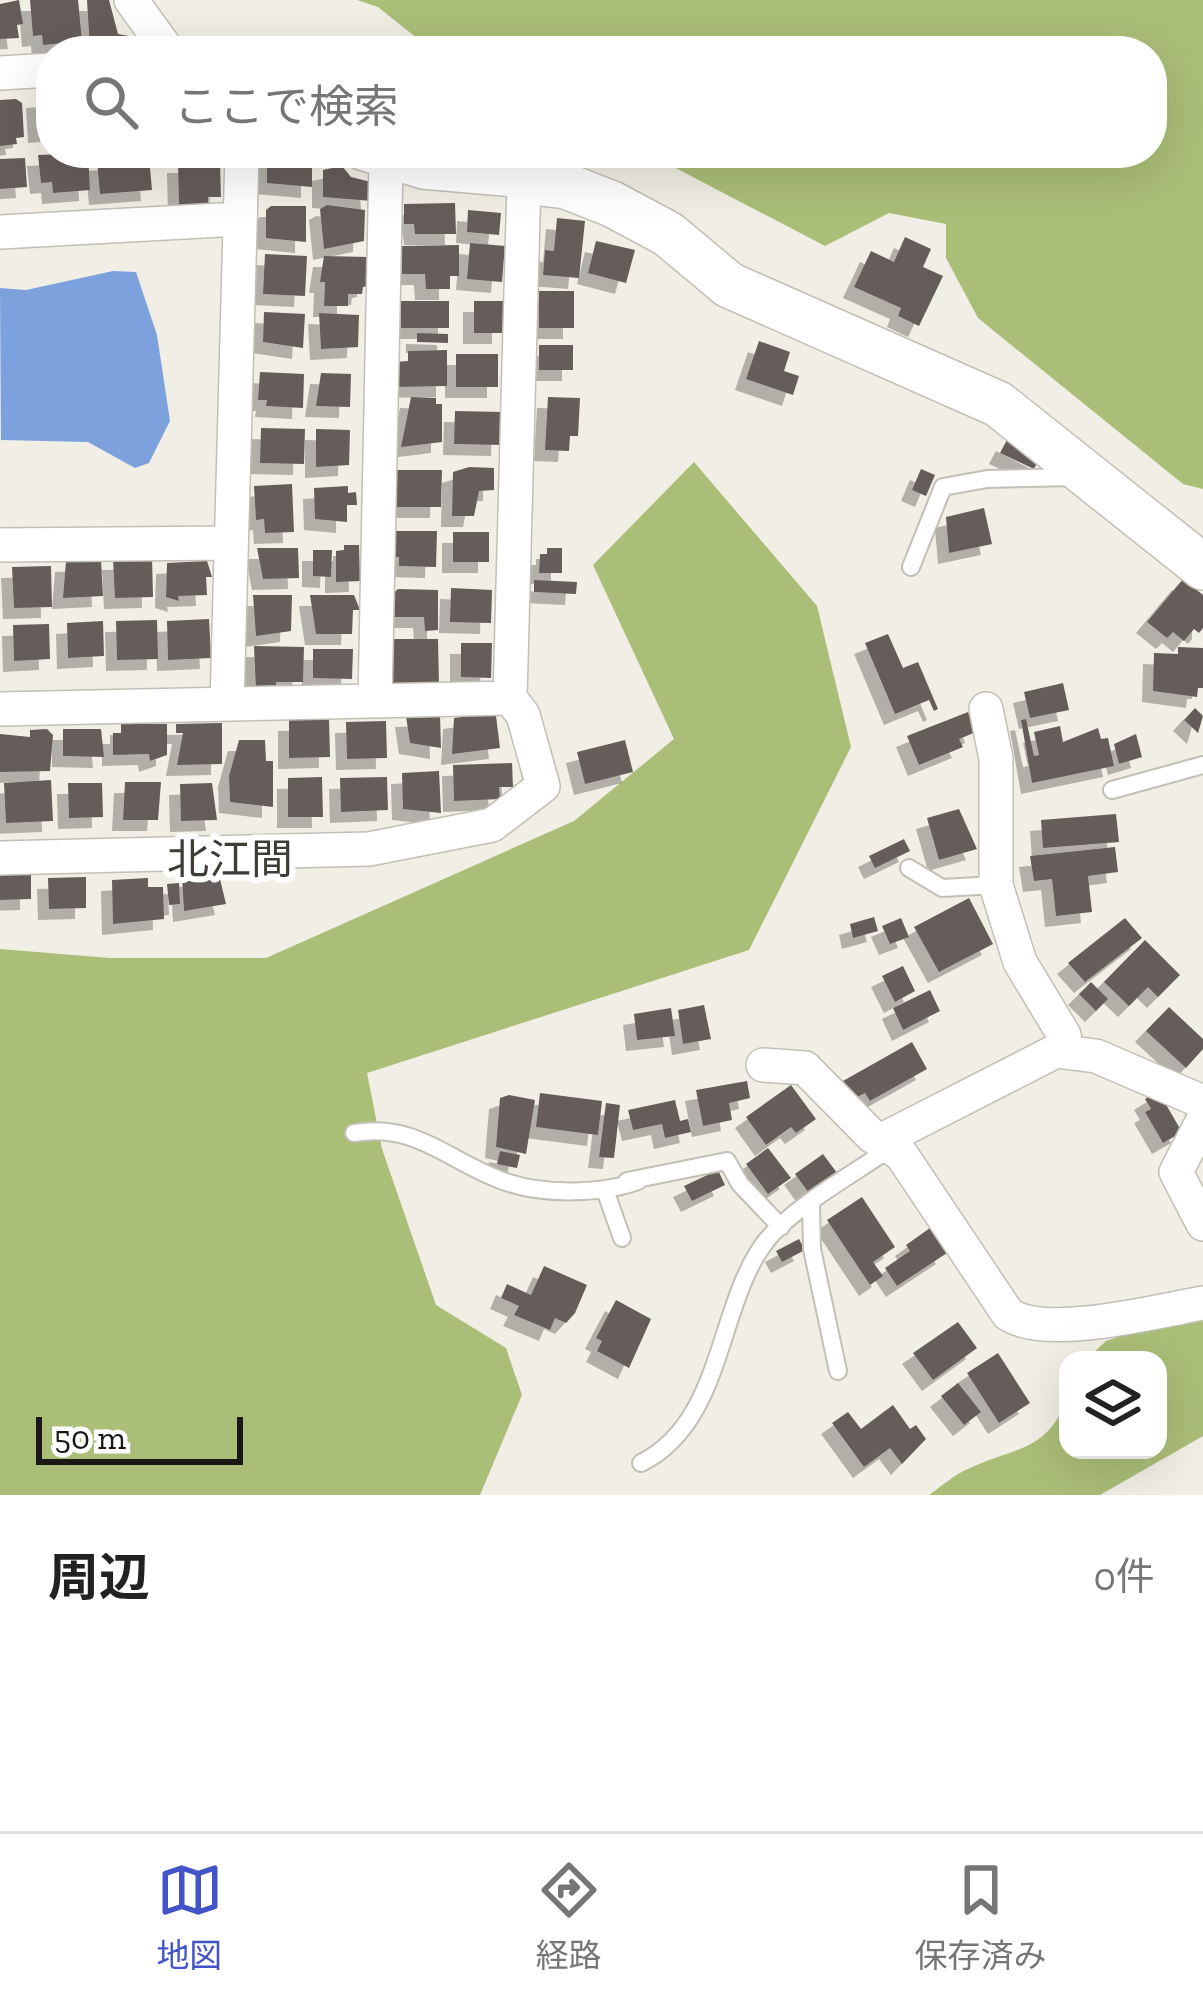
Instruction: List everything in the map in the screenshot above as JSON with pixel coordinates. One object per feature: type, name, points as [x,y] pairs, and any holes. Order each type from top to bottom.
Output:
[{"type":"street","points":[[131,0],[157,36]]},
{"type":"street","points":[[0,73],[36,71]]},
{"type":"street","points":[[227,704],[241,168]]},
{"type":"street","points":[[374,168],[375,701]]},
{"type":"street","points":[[417,168],[455,177],[566,186],[612,204],[668,233],[729,285],[998,404],[1203,567]]},
{"type":"street","points":[[0,858],[369,849],[492,825],[543,786],[524,715],[510,698],[524,182]]},
{"type":"street","points":[[0,232],[239,219]]},
{"type":"street","points":[[0,545],[230,543]]},
{"type":"street","points":[[0,709],[510,698]]},
{"type":"street","points":[[986,709],[996,759],[996,885],[1020,962],[1064,1035],[1067,1051]]},
{"type":"street","points":[[887,1143],[1018,1069],[1067,1051],[1143,1073],[1203,1102]]},
{"type":"street","points":[[763,1065],[805,1067],[887,1143],[1008,1314],[1019,1322],[1083,1322],[1203,1303]]},
{"type":"street","points":[[1203,1120],[1176,1172],[1203,1224]]},
{"type":"lane","points":[[911,567],[943,487],[987,479],[1065,481],[1085,471]]},
{"type":"lane","points":[[1112,790],[1203,765]]},
{"type":"lane","points":[[909,868],[942,887],[996,885]]},
{"type":"lane","points":[[354,1132],[403,1131],[509,1183],[600,1185],[728,1161],[740,1184],[781,1227]]},
{"type":"lane","points":[[641,1463],[668,1443],[706,1385],[754,1263],[781,1227],[887,1143]]},
{"type":"lane","points":[[600,1185],[622,1238]]},
{"type":"lane","points":[[811,1205],[812,1249],[838,1371]]},
{"type":"green space","points":[[357,0],[1203,0],[1203,489],[1183,484],[978,318],[946,258],[946,224],[889,213],[825,246],[676,168],[1167,168],[1167,36],[414,36],[378,7]]},
{"type":"green space","points":[[694,462],[817,606],[851,747],[749,950],[367,1073],[382,1149],[436,1305],[506,1348],[522,1395],[480,1495],[0,1495],[0,949],[110,958],[266,958],[574,821],[674,739],[593,565]]},
{"type":"green space","points":[[1173,1318],[1190,1322],[1203,1318],[1203,1436],[1167,1457],[1167,1351],[1095,1351],[1106,1341]]},
{"type":"green space","points":[[1059,1416],[1059,1459],[1163,1459],[1100,1495],[929,1495],[964,1471],[1029,1445]]},
{"type":"water","points":[[113,271],[136,272],[157,335],[170,421],[149,463],[135,468],[88,442],[1,440],[0,288],[26,290]]},
{"type":"building","points":[[19,0],[23,24],[17,25],[19,38],[0,39],[0,4]]},
{"type":"building","points":[[30,0],[78,0],[82,36],[33,36]]},
{"type":"building","points":[[87,0],[109,0],[118,34],[129,36],[89,36]]},
{"type":"building","points":[[0,100],[22,103],[24,137],[16,138],[17,144],[0,146]]},
{"type":"building","points":[[25,158],[27,187],[0,189],[0,159]]},
{"type":"building","points":[[39,168],[89,168],[90,190],[53,193],[52,182],[41,183]]},
{"type":"building","points":[[98,168],[150,168],[152,190],[100,194]]},
{"type":"building","points":[[178,168],[220,168],[221,197],[208,197],[208,205],[179,206]]},
{"type":"building","points":[[267,168],[312,168],[312,187],[267,183]]},
{"type":"building","points":[[344,168],[351,177],[371,182],[372,201],[323,197],[323,170]]},
{"type":"building","points":[[455,203],[456,234],[415,234],[414,224],[404,224],[404,204]]},
{"type":"building","points":[[327,205],[365,210],[364,241],[324,249],[320,209]]},
{"type":"building","points":[[306,206],[306,242],[266,238],[266,210]]},
{"type":"building","points":[[468,210],[501,213],[499,235],[467,232]]},
{"type":"building","points":[[557,218],[585,221],[579,278],[543,275],[545,250],[554,251]]},
{"type":"building","points":[[905,237],[931,249],[923,267],[943,276],[919,326],[898,316],[901,308],[854,287],[871,251],[894,262]]},
{"type":"building","points":[[596,241],[635,250],[626,283],[588,273]]},
{"type":"building","points":[[470,243],[505,246],[502,282],[467,279]]},
{"type":"building","points":[[459,245],[459,276],[450,276],[450,289],[426,289],[425,274],[402,274],[402,246]]},
{"type":"building","points":[[265,254],[307,256],[305,296],[263,294]]},
{"type":"building","points":[[324,256],[368,257],[368,286],[362,294],[348,294],[348,306],[324,306],[325,282],[320,282]]},
{"type":"building","points":[[539,291],[574,291],[574,328],[539,328]]},
{"type":"building","points":[[401,301],[449,301],[449,328],[401,328]]},
{"type":"building","points":[[474,301],[503,301],[503,333],[474,333]]},
{"type":"building","points":[[264,312],[305,314],[303,348],[263,342]]},
{"type":"building","points":[[319,313],[359,315],[358,347],[321,349]]},
{"type":"building","points":[[417,333],[448,334],[448,343],[417,342]]},
{"type":"building","points":[[759,341],[790,352],[784,371],[799,376],[793,395],[746,379]]},
{"type":"building","points":[[539,345],[573,345],[573,370],[539,370]]},
{"type":"building","points":[[447,350],[447,386],[394,387],[394,362],[408,361],[408,351]]},
{"type":"building","points":[[456,354],[498,354],[498,387],[456,387]]},
{"type":"building","points":[[260,372],[304,374],[303,408],[266,406],[267,400],[258,400]]},
{"type":"building","points":[[321,373],[351,374],[350,407],[316,406]]},
{"type":"building","points":[[411,397],[436,398],[436,404],[442,404],[442,442],[401,447]]},
{"type":"building","points":[[548,397],[580,398],[578,436],[570,436],[569,451],[545,450]]},
{"type":"building","points":[[455,411],[503,412],[502,445],[454,444]]},
{"type":"building","points":[[261,428],[305,429],[304,464],[260,463]]},
{"type":"building","points":[[316,429],[350,430],[349,465],[316,467]]},
{"type":"building","points":[[1007,440],[1040,457],[1034,469],[1000,453]]},
{"type":"building","points":[[494,468],[494,490],[479,491],[474,516],[452,516],[453,472]]},
{"type":"building","points":[[921,469],[935,475],[926,496],[912,490]]},
{"type":"building","points":[[397,470],[442,470],[441,507],[397,507]]},
{"type":"building","points":[[292,484],[294,532],[265,533],[264,519],[256,520],[254,486]]},
{"type":"building","points":[[348,486],[348,493],[356,492],[357,505],[347,505],[347,522],[315,519],[314,488]]},
{"type":"building","points":[[984,508],[992,544],[949,553],[946,517]]},
{"type":"building","points":[[392,531],[437,531],[436,567],[399,566],[399,557],[391,557]]},
{"type":"building","points":[[453,532],[489,532],[489,562],[453,562]]},
{"type":"building","points":[[344,545],[359,545],[360,581],[336,582],[336,551],[344,550]]},
{"type":"building","points":[[257,548],[298,548],[299,578],[263,579]]},
{"type":"building","points":[[547,548],[562,548],[562,573],[539,573],[540,554],[547,554]]},
{"type":"building","points":[[313,550],[332,550],[331,577],[313,576]]},
{"type":"building","points":[[152,558],[153,597],[115,598],[113,559]]},
{"type":"building","points":[[101,560],[103,596],[63,598],[66,561]]},
{"type":"building","points":[[207,561],[212,577],[206,577],[207,595],[178,596],[179,601],[166,597],[167,563]]},
{"type":"building","points":[[51,566],[52,607],[14,608],[12,567]]},
{"type":"building","points":[[1183,579],[1203,595],[1203,628],[1199,633],[1194,629],[1184,641],[1173,632],[1167,638],[1147,622]]},
{"type":"building","points":[[534,580],[577,582],[576,594],[534,592]]},
{"type":"building","points":[[451,588],[492,590],[491,623],[450,622]]},
{"type":"building","points":[[398,589],[438,590],[438,630],[425,631],[424,617],[391,617],[391,595]]},
{"type":"building","points":[[253,595],[292,595],[291,631],[256,636]]},
{"type":"building","points":[[310,595],[354,595],[360,610],[353,610],[352,634],[316,634]]},
{"type":"building","points":[[209,619],[211,658],[168,660],[167,621]]},
{"type":"building","points":[[157,620],[158,659],[117,660],[116,621]]},
{"type":"building","points":[[103,621],[104,656],[68,658],[67,623]]},
{"type":"building","points":[[49,624],[50,659],[14,661],[13,625]]},
{"type":"building","points":[[888,634],[903,668],[918,662],[938,709],[934,711],[929,700],[895,714],[865,643]]},
{"type":"building","points":[[393,639],[438,639],[439,684],[393,684]]},
{"type":"building","points":[[461,643],[492,643],[491,678],[461,677]]},
{"type":"building","points":[[254,646],[304,647],[303,682],[276,682],[276,691],[256,690]]},
{"type":"building","points":[[1178,647],[1203,648],[1203,688],[1198,688],[1197,697],[1153,691],[1154,653],[1178,654]]},
{"type":"building","points":[[313,649],[353,649],[352,679],[313,678]]},
{"type":"building","points":[[1063,683],[1069,710],[1030,718],[1024,692]]},
{"type":"building","points":[[1195,708],[1203,716],[1198,733],[1184,720]]},
{"type":"building","points":[[968,712],[976,732],[959,739],[963,747],[919,765],[907,736]]},
{"type":"building","points":[[440,715],[441,748],[410,743],[406,716]]},
{"type":"building","points":[[496,716],[500,748],[452,754],[454,718]]},
{"type":"building","points":[[329,719],[330,757],[289,758],[289,720]]},
{"type":"building","points":[[1026,719],[1034,756],[1039,755],[1034,732],[1060,726],[1063,742],[1098,728],[1101,739],[1108,738],[1114,766],[1032,783],[1021,720]]},
{"type":"building","points":[[386,721],[387,758],[347,759],[346,722]]},
{"type":"building","points":[[222,723],[222,764],[177,765],[183,733],[176,733],[176,724]]},
{"type":"building","points":[[121,724],[167,724],[167,755],[150,761],[149,754],[113,755],[113,733],[121,733]]},
{"type":"building","points":[[47,729],[53,735],[50,771],[0,772],[0,734],[30,737],[30,730]]},
{"type":"building","points":[[63,729],[101,729],[104,757],[63,756]]},
{"type":"building","points":[[1136,734],[1142,757],[1119,764],[1114,744]]},
{"type":"building","points":[[239,740],[265,740],[266,761],[273,761],[273,807],[230,802],[229,776]]},
{"type":"building","points":[[625,740],[633,772],[585,784],[577,752]]},
{"type":"building","points":[[512,763],[513,787],[499,787],[500,799],[454,801],[453,765]]},
{"type":"building","points":[[439,771],[441,813],[403,809],[402,773]]},
{"type":"building","points":[[322,777],[323,817],[288,817],[288,778]]},
{"type":"building","points":[[387,777],[388,810],[341,812],[340,778]]},
{"type":"building","points":[[51,780],[53,821],[6,823],[4,783]]},
{"type":"building","points":[[125,782],[161,782],[158,820],[123,820]]},
{"type":"building","points":[[68,783],[102,783],[103,817],[69,818]]},
{"type":"building","points":[[212,783],[217,820],[181,821],[180,784]]},
{"type":"building","points":[[959,809],[977,849],[939,860],[927,818]]},
{"type":"building","points":[[1116,814],[1119,842],[1043,848],[1041,820]]},
{"type":"building","points":[[904,839],[910,851],[875,868],[869,856]]},
{"type":"building","points":[[1115,847],[1118,872],[1088,876],[1092,912],[1056,916],[1052,879],[1034,881],[1030,856]]},
{"type":"building","points":[[0,874],[31,874],[31,899],[0,900]]},
{"type":"building","points":[[219,875],[226,904],[184,911],[182,876]]},
{"type":"building","points":[[86,877],[86,908],[49,909],[48,878]]},
{"type":"building","points":[[148,878],[148,887],[163,887],[164,919],[113,924],[112,880]]},
{"type":"building","points":[[179,883],[180,904],[169,905],[167,884]]},
{"type":"building","points":[[969,898],[993,944],[939,972],[914,927]]},
{"type":"building","points":[[874,917],[878,931],[853,938],[850,924]]},
{"type":"building","points":[[901,918],[909,937],[890,944],[882,926]]},
{"type":"building","points":[[1125,918],[1142,938],[1085,982],[1068,963]]},
{"type":"building","points":[[1145,940],[1180,975],[1158,997],[1148,987],[1129,1006],[1104,982]]},
{"type":"building","points":[[903,966],[915,991],[895,1002],[882,976]]},
{"type":"building","points":[[1091,982],[1108,999],[1096,1011],[1079,994]]},
{"type":"building","points":[[930,990],[940,1011],[903,1030],[893,1008]]},
{"type":"building","points":[[704,1005],[711,1039],[683,1044],[678,1010]]},
{"type":"building","points":[[1169,1007],[1203,1039],[1203,1049],[1186,1068],[1146,1031]]},
{"type":"building","points":[[671,1008],[675,1036],[637,1040],[634,1014]]},
{"type":"building","points":[[912,1042],[927,1069],[870,1101],[865,1093],[855,1098],[845,1089],[843,1081]]},
{"type":"building","points":[[747,1081],[750,1098],[729,1103],[732,1120],[703,1126],[696,1090]]},
{"type":"building","points":[[791,1085],[816,1119],[796,1133],[791,1127],[766,1145],[746,1117]]},
{"type":"building","points":[[1158,1091],[1182,1132],[1163,1143],[1145,1112],[1151,1109],[1145,1099]]},
{"type":"building","points":[[540,1093],[602,1101],[598,1135],[536,1127]]},
{"type":"building","points":[[500,1098],[535,1100],[526,1154],[496,1147]]},
{"type":"building","points":[[675,1100],[680,1121],[688,1119],[691,1132],[665,1138],[662,1124],[633,1130],[628,1110]]},
{"type":"building","points":[[606,1103],[620,1105],[614,1158],[599,1157]]},
{"type":"building","points":[[768,1148],[791,1178],[768,1194],[746,1164]]},
{"type":"building","points":[[500,1151],[520,1155],[517,1168],[497,1164]]},
{"type":"building","points":[[823,1154],[837,1173],[809,1193],[795,1174]]},
{"type":"building","points":[[718,1170],[725,1185],[692,1201],[684,1186]]},
{"type":"building","points":[[862,1197],[895,1247],[873,1262],[883,1276],[870,1285],[827,1220]]},
{"type":"building","points":[[930,1228],[947,1253],[897,1286],[885,1268],[910,1251],[906,1245]]},
{"type":"building","points":[[799,1239],[805,1250],[782,1262],[776,1251]]},
{"type":"building","points":[[544,1266],[587,1285],[575,1313],[566,1323],[555,1318],[550,1330],[514,1315],[519,1306],[501,1298],[507,1284],[531,1295]]},
{"type":"building","points":[[616,1300],[651,1319],[629,1368],[597,1351],[602,1341],[596,1338]]},
{"type":"building","points":[[958,1322],[977,1348],[933,1380],[913,1353]]},
{"type":"building","points":[[998,1353],[1030,1403],[999,1423],[967,1373]]},
{"type":"building","points":[[958,1383],[981,1412],[964,1425],[941,1396]]},
{"type":"building","points":[[893,1405],[910,1429],[916,1425],[926,1439],[902,1464],[890,1448],[864,1467],[832,1423],[848,1412],[861,1429]]},
{"type":"district","name":"北江間","points":[[230,859]]}]
